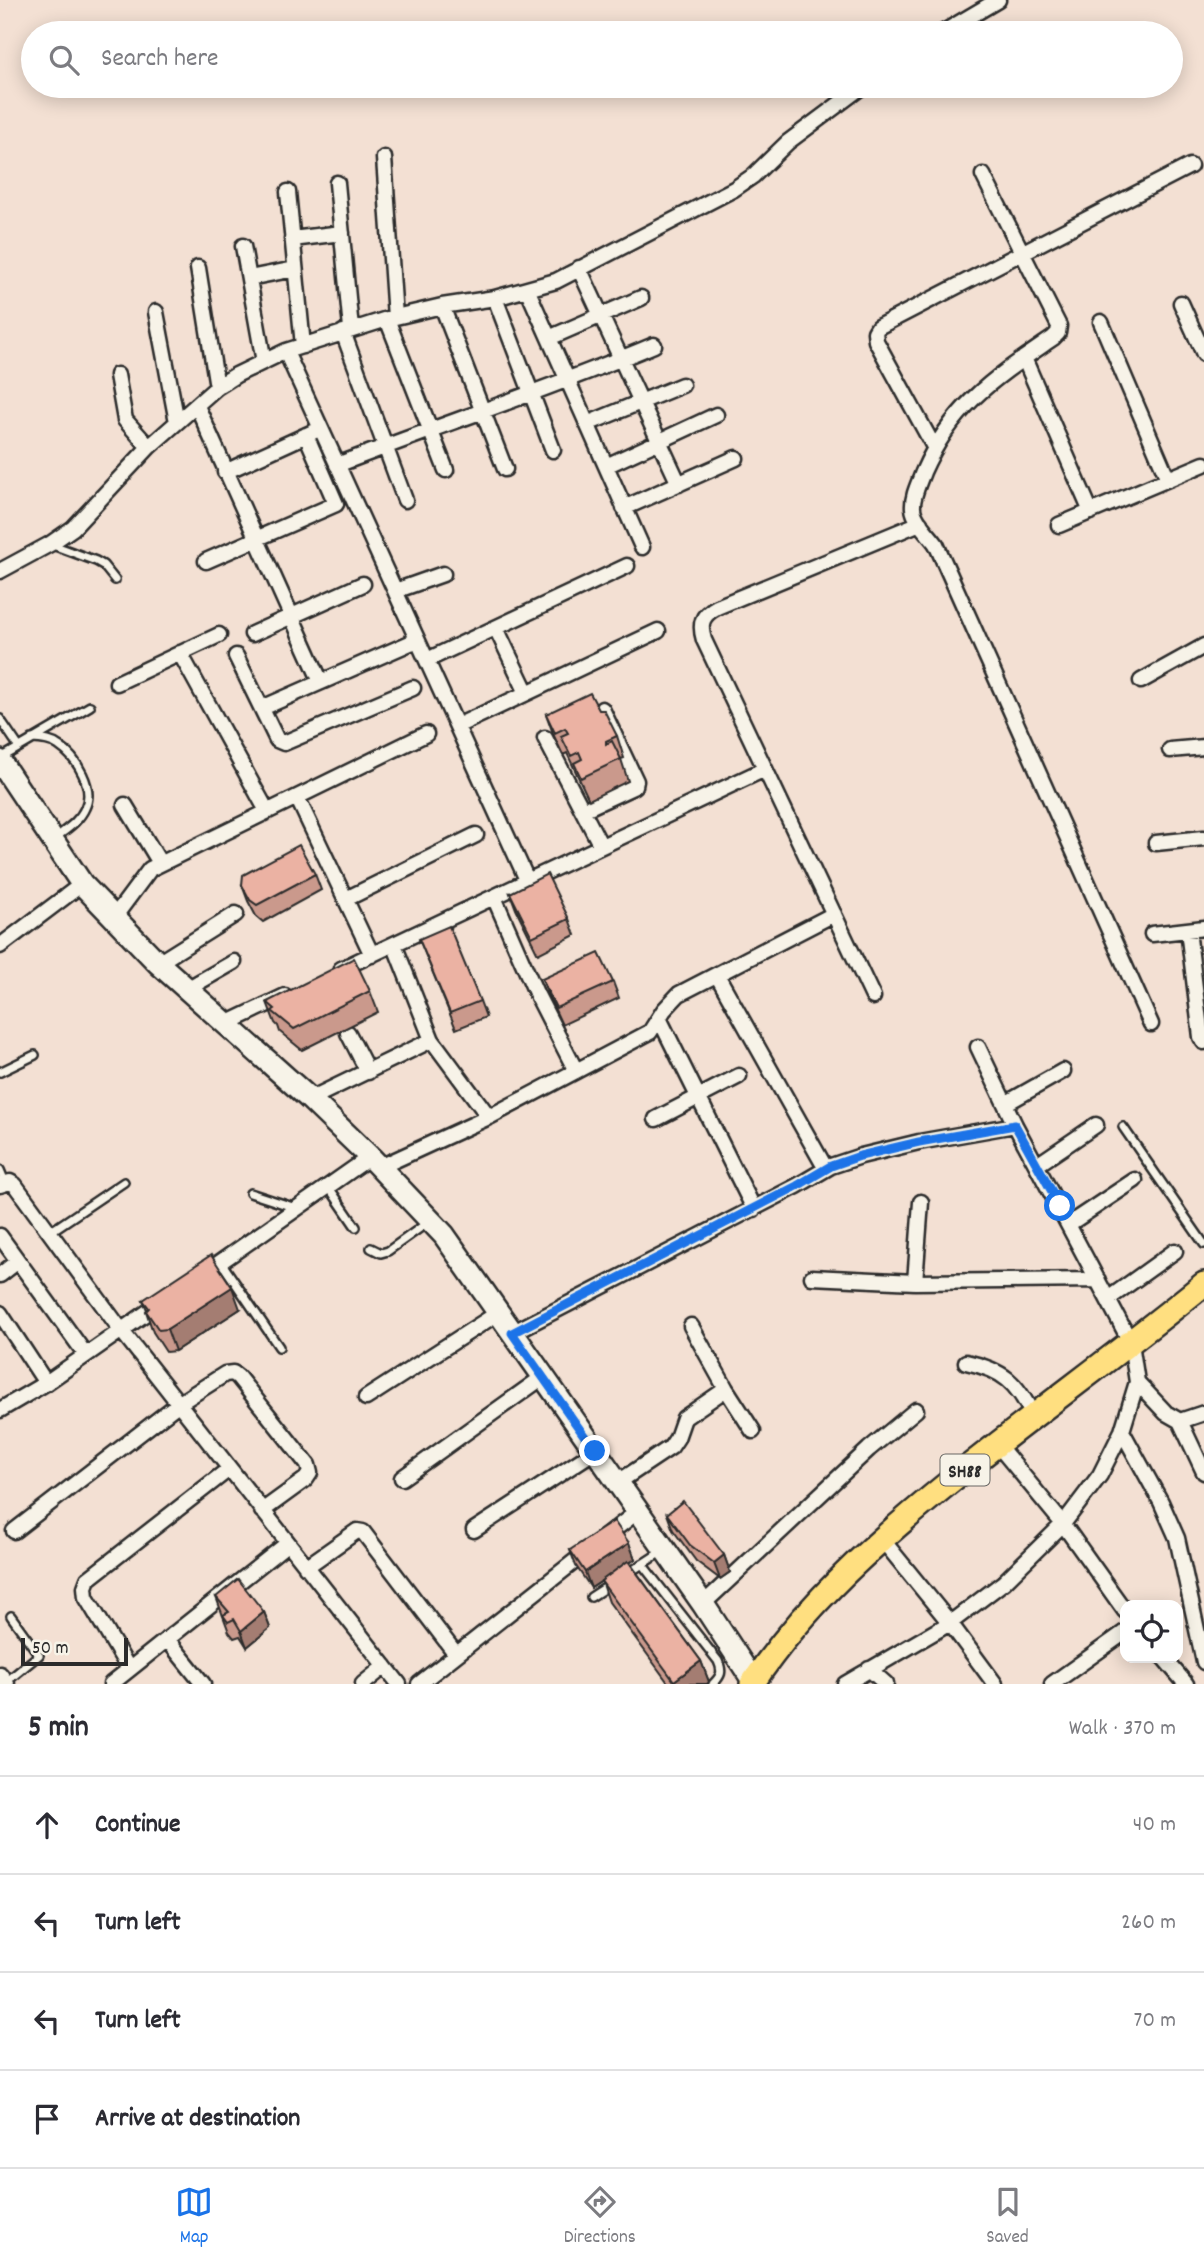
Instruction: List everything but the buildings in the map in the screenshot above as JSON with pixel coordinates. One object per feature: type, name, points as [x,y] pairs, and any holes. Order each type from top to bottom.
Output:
[{"type":"main road","name":"SH88","points":[[753,1683],[783,1640],[816,1602],[881,1538],[997,1444],[1204,1284]]},
{"type":"street","points":[[963,21],[998,0]]},
{"type":"street","points":[[0,571],[50,544],[73,528],[149,447],[217,387],[286,352],[347,330],[442,306],[528,291],[556,281],[734,189],[788,142],[847,98]]},
{"type":"street","points":[[384,158],[391,318],[446,470]]},
{"type":"street","points":[[934,447],[876,341],[875,332],[878,327],[1190,166]]},
{"type":"street","points":[[983,175],[1059,326],[1058,333],[997,376],[969,402],[934,447],[915,494],[913,507],[915,515],[936,544],[1151,1024]]},
{"type":"street","points":[[337,183],[347,330],[384,447],[405,500]]},
{"type":"street","points":[[288,192],[303,346]]},
{"type":"street","points":[[292,239],[342,233]]},
{"type":"street","points":[[243,246],[264,362]]},
{"type":"street","points":[[198,268],[217,387]]},
{"type":"street","points":[[579,268],[679,484]]},
{"type":"street","points":[[249,278],[295,270]]},
{"type":"street","points":[[528,291],[642,547]]},
{"type":"street","points":[[495,298],[553,450]]},
{"type":"street","points":[[549,338],[640,299]]},
{"type":"street","points":[[1181,303],[1204,354]]},
{"type":"street","points":[[442,306],[505,469]]},
{"type":"street","points":[[156,312],[177,422]]},
{"type":"street","points":[[1101,322],[1168,479]]},
{"type":"street","points":[[337,465],[568,381],[654,345]]},
{"type":"street","points":[[286,352],[528,882]]},
{"type":"street","points":[[1024,358],[1091,512]]},
{"type":"street","points":[[117,374],[125,420],[149,447]]},
{"type":"street","points":[[587,424],[682,385]]},
{"type":"street","points":[[197,406],[321,682]]},
{"type":"street","points":[[606,466],[716,415]]},
{"type":"street","points":[[225,472],[321,429]]},
{"type":"street","points":[[206,561],[336,504],[306,435]]},
{"type":"street","points":[[624,508],[736,458]]},
{"type":"street","points":[[1059,525],[1204,464]]},
{"type":"street","points":[[873,997],[701,629],[706,612],[920,523]]},
{"type":"street","points":[[426,660],[627,566]]},
{"type":"street","points":[[395,591],[443,574]]},
{"type":"street","points":[[252,634],[363,584]]},
{"type":"street","points":[[496,628],[527,693]]},
{"type":"street","points":[[457,726],[658,631]]},
{"type":"street","points":[[117,683],[219,635]]},
{"type":"street","points":[[262,708],[417,640]]},
{"type":"street","points":[[1141,681],[1204,646]]},
{"type":"street","points":[[180,653],[267,811]]},
{"type":"street","points":[[236,656],[278,740],[284,743],[413,688]]},
{"type":"street","points":[[583,810],[635,786],[636,781],[602,709]]},
{"type":"street","points":[[115,916],[143,875],[160,863],[426,734]]},
{"type":"street","points":[[545,738],[601,846]]},
{"type":"street","points":[[1170,750],[1204,747]]},
{"type":"street","points":[[0,760],[82,884],[158,963],[310,1099],[375,1162],[444,1235],[703,1604],[753,1683]]},
{"type":"street","points":[[324,978],[765,769]]},
{"type":"street","points":[[297,797],[373,955]]},
{"type":"street","points":[[125,805],[160,863]]},
{"type":"street","points":[[346,899],[476,835]]},
{"type":"street","points":[[1156,843],[1204,838]]},
{"type":"street","points":[[0,946],[82,884]]},
{"type":"street","points":[[494,897],[542,990],[576,1071]]},
{"type":"street","points":[[158,963],[236,914]]},
{"type":"street","points":[[193,1281],[328,1186],[375,1162],[489,1117],[650,1032],[679,994],[834,914]]},
{"type":"street","points":[[1152,934],[1204,928]]},
{"type":"street","points":[[1188,930],[1201,1037],[1204,1042]]},
{"type":"street","points":[[394,944],[432,1040],[489,1117]]},
{"type":"street","points":[[187,989],[234,962]]},
{"type":"street","points":[[717,975],[826,1169]]},
{"type":"street","points":[[226,1024],[299,989]]},
{"type":"street","points":[[659,1018],[754,1209]]},
{"type":"street","points":[[348,1032],[368,1072]]},
{"type":"street","points":[[310,1099],[432,1040]]},
{"type":"street","points":[[845,1684],[950,1623],[1004,1582],[1063,1524],[1100,1475],[1122,1431],[1137,1382],[1131,1343],[1015,1125],[978,1047]]},
{"type":"street","points":[[1005,1104],[1063,1071]]},
{"type":"street","points":[[656,1119],[740,1076]]},
{"type":"street","points":[[512,1333],[754,1209],[826,1169],[860,1156],[919,1142],[1015,1125]]},
{"type":"street","points":[[1037,1165],[1096,1125]]},
{"type":"street","points":[[2,1179],[15,1185],[121,1330],[399,1684]]},
{"type":"street","points":[[1069,1224],[1135,1180]]},
{"type":"street","points":[[915,1282],[921,1202]]},
{"type":"street","points":[[0,1236],[86,1355]]},
{"type":"street","points":[[1108,1299],[1175,1251]]},
{"type":"street","points":[[0,1275],[18,1261]]},
{"type":"street","points":[[812,1277],[915,1282],[1098,1280]]},
{"type":"street","points":[[0,1410],[47,1383],[172,1295]]},
{"type":"street","points":[[0,1313],[47,1383]]},
{"type":"street","points":[[366,1398],[498,1313]]},
{"type":"street","points":[[691,1326],[753,1431]]},
{"type":"street","points":[[966,1362],[988,1367],[1008,1378],[1023,1395],[1033,1416]]},
{"type":"street","points":[[13,1531],[178,1404],[225,1374],[233,1373],[308,1465],[310,1473],[306,1479],[262,1511]]},
{"type":"street","points":[[402,1478],[543,1377]]},
{"type":"street","points":[[1137,1382],[1166,1413],[1180,1421],[1204,1472]]},
{"type":"street","points":[[617,1483],[670,1447],[677,1438],[684,1418],[726,1389]]},
{"type":"street","points":[[703,1604],[869,1449],[916,1409]]},
{"type":"street","points":[[1180,1421],[1204,1413]]},
{"type":"street","points":[[1122,1431],[1161,1502],[1177,1538],[1204,1662]]},
{"type":"street","points":[[997,1444],[1063,1524],[1120,1604]]},
{"type":"street","points":[[474,1530],[595,1451]]},
{"type":"street","points":[[129,1669],[86,1597],[85,1587],[89,1579],[229,1469]]},
{"type":"street","points":[[419,1684],[637,1512]]},
{"type":"street","points":[[306,1567],[358,1531],[363,1532],[456,1654]]},
{"type":"street","points":[[881,1538],[995,1684]]},
{"type":"street","points":[[111,1684],[288,1543]]},
{"type":"street","points":[[1052,1684],[1120,1636]]},
{"type":"street","points":[[167,1639],[203,1684]]},
{"type":"street","points":[[1168,1663],[1186,1684]]},
{"type":"street","points":[[363,1684],[385,1666]]},
{"type":"street","points":[[869,1668],[886,1684]]},
{"type":"lane","points":[[50,544],[96,561],[103,565],[115,580]]},
{"type":"lane","points":[[0,760],[90,706]]},
{"type":"lane","points":[[0,719],[19,747]]},
{"type":"lane","points":[[33,739],[47,740],[73,758],[87,786],[89,800],[84,811],[77,821],[53,839]]},
{"type":"lane","points":[[0,1072],[35,1055]]},
{"type":"lane","points":[[1123,1127],[1204,1244]]},
{"type":"lane","points":[[49,1232],[124,1182]]},
{"type":"lane","points":[[328,1186],[356,1227]]},
{"type":"lane","points":[[250,1194],[296,1209]]},
{"type":"lane","points":[[371,1248],[381,1253],[388,1251],[431,1221]]},
{"type":"lane","points":[[221,1262],[279,1347]]},
{"type":"lane","points":[[591,1597],[664,1550]]},
{"type":"lane","points":[[642,1564],[718,1661],[722,1669],[713,1684]]},
{"type":"lane","points":[[685,1620],[703,1604]]},
{"type":"lane","points":[[4,1680],[39,1656],[11,1616]]},
{"type":"route","points":[[595,1451],[512,1333],[831,1166],[919,1142],[1015,1125],[1060,1206]]}]
